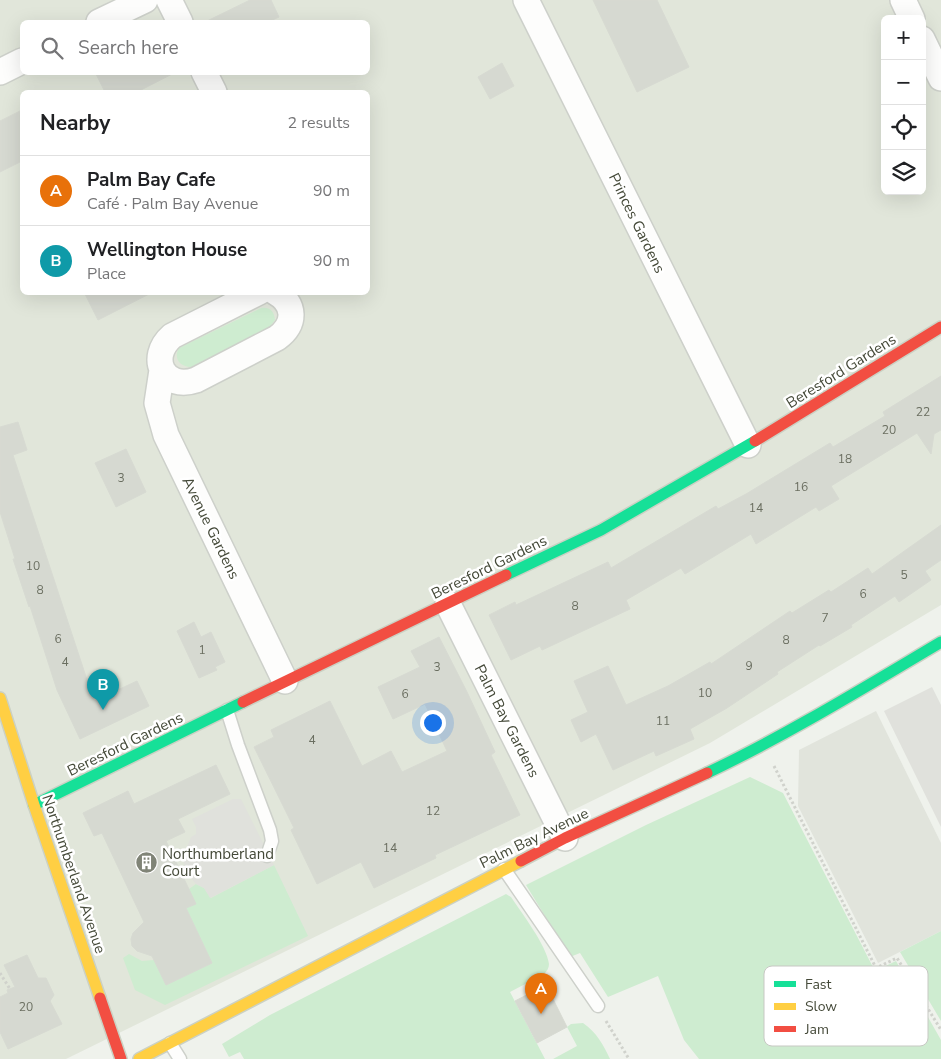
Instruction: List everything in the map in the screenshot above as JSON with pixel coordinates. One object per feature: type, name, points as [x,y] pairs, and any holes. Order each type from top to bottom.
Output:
[{"type":"street","points":[[104,20],[145,0]]},
{"type":"street","points":[[169,0],[179,20]]},
{"type":"street","name":"Princes Gardens","points":[[526,0],[748,445]]},
{"type":"street","points":[[903,0],[910,15]]},
{"type":"street","points":[[926,47],[941,78]]},
{"type":"street","points":[[0,72],[20,62]]},
{"type":"street","points":[[206,75],[213,90]]},
{"type":"street","name":"Avenue Gardens","points":[[253,295],[172,336],[165,342],[160,351],[162,370],[157,402],[166,435],[285,681]]},
{"type":"street","points":[[162,370],[169,378],[187,383],[285,332],[290,324],[291,314],[284,296]]},
{"type":"street","name":"Beresford Gardens","points":[[34,806],[285,681],[600,530],[748,445],[941,327]]},
{"type":"street","name":"Palm Bay Gardens","points":[[448,604],[566,838]]},
{"type":"street","name":"Palm Bay Avenue","points":[[139,1059],[504,869],[566,838],[732,762],[941,642]]},
{"type":"street","name":"Northumberland Avenue","points":[[0,698],[6,739],[34,806],[121,1059]]},
{"type":"lane","points":[[227,710],[270,830],[272,841],[267,856]]},
{"type":"lane","points":[[504,869],[598,1006]]},
{"type":"lane","points":[[170,1043],[180,1059]]},
{"type":"path","points":[[763,743],[875,966]]},
{"type":"path","points":[[880,966],[897,958],[902,966]]},
{"type":"path","points":[[0,974],[10,989]]},
{"type":"path","points":[[598,1006],[629,1059]]},
{"type":"path","points":[[928,1009],[941,1030]]},
{"type":"shaded area","points":[[0,0],[941,0],[941,605],[710,743],[66,1059],[0,1059]]},
{"type":"shaded area","points":[[932,687],[941,705],[941,827],[884,711]]},
{"type":"shaded area","points":[[876,711],[941,843],[941,931],[878,963],[798,806],[799,750]]},
{"type":"shaded area","points":[[233,799],[241,799],[274,865],[210,898],[204,888],[196,884],[186,872],[183,857],[191,837],[196,834],[196,827],[192,819]]},
{"type":"green space","points":[[261,308],[269,309],[274,314],[275,320],[269,328],[191,367],[181,364],[177,358],[179,348]]},
{"type":"green space","points":[[750,777],[783,793],[872,966],[764,966],[764,1046],[928,1046],[928,1017],[941,1040],[941,1059],[699,1059],[684,1040],[658,976],[608,997],[580,953],[570,957],[526,885],[646,825]]},
{"type":"green space","points":[[274,865],[308,936],[165,1005],[135,990],[123,958],[129,954],[142,961],[154,960],[166,985],[212,963],[186,908],[195,904],[189,889],[196,884],[204,888],[211,898]]},
{"type":"green space","points":[[506,894],[511,897],[533,929],[544,948],[549,964],[544,974],[510,992],[545,1059],[244,1059],[240,1052],[229,1057],[222,1044],[270,1015]]},
{"type":"green space","points":[[941,931],[941,1021],[928,999],[928,966],[908,966],[900,952]]},
{"type":"green space","points":[[896,961],[899,966],[886,966]]},
{"type":"green space","points":[[583,1023],[599,1039],[610,1059],[553,1059],[577,1046],[567,1027],[571,1024]]},
{"type":"building","points":[[250,0],[271,0],[279,17],[272,20],[209,20]]},
{"type":"building","points":[[593,0],[657,0],[689,67],[637,92]]},
{"type":"building","points":[[502,63],[514,86],[490,99],[478,77]]},
{"type":"building","points":[[96,75],[170,75],[141,90],[104,90]]},
{"type":"building","points":[[20,111],[20,162],[0,172],[0,121]]},
{"type":"building","points":[[86,295],[147,295],[98,320]]},
{"type":"building","points":[[941,376],[941,430],[934,434],[931,454],[917,433],[831,486],[839,499],[819,511],[816,507],[756,544],[751,534],[685,574],[681,568],[626,600],[630,609],[542,650],[540,646],[511,660],[489,615],[515,602],[516,605],[608,562],[611,568],[716,506],[718,509],[746,494],[830,443],[833,447],[885,416],[883,412]]},
{"type":"building","points":[[18,422],[27,450],[13,455],[94,701],[137,681],[149,706],[80,739],[57,690],[13,559],[15,559],[0,512],[0,427]]},
{"type":"building","points":[[126,449],[146,492],[116,507],[95,463]]},
{"type":"building","points":[[941,525],[941,560],[925,571],[931,580],[899,602],[895,596],[851,625],[852,627],[819,645],[727,708],[690,729],[694,739],[656,756],[654,751],[613,770],[596,734],[581,742],[571,720],[588,712],[574,681],[608,666],[626,705],[668,686],[710,662],[711,664],[790,611],[792,613],[829,590],[831,592],[868,568],[872,574]]},
{"type":"building","points":[[194,622],[201,637],[211,632],[225,662],[215,667],[217,670],[199,678],[177,631]]},
{"type":"building","points":[[439,637],[495,752],[491,755],[520,815],[435,855],[436,858],[374,888],[361,862],[317,884],[291,830],[294,828],[254,747],[274,737],[271,730],[330,701],[362,766],[391,751],[402,772],[447,751],[425,704],[393,719],[378,687],[420,667],[411,651]]},
{"type":"building","name":"Northumberland Court","points":[[216,765],[230,794],[178,819],[185,832],[166,841],[196,904],[186,908],[212,963],[166,985],[152,956],[137,951],[132,946],[131,939],[133,933],[144,922],[102,833],[94,836],[83,813],[128,791],[134,804]]},
{"type":"building","points":[[27,955],[38,978],[46,978],[54,995],[50,1001],[62,1024],[8,1049],[0,1032],[0,997],[8,993],[7,990],[15,987],[4,965]]},
{"type":"building","points":[[546,985],[567,1027],[537,1043],[515,1001]]},
{"type":"traffic: fast","points":[[506,575],[601,530],[755,441]]},
{"type":"traffic: fast","points":[[707,773],[796,727],[941,642]]},
{"type":"traffic: fast","points":[[34,805],[243,702]]},
{"type":"traffic: slow","points":[[0,698],[34,805],[100,998]]},
{"type":"traffic: slow","points":[[139,1059],[521,861]]},
{"type":"traffic: jam","points":[[755,441],[941,327]]},
{"type":"traffic: jam","points":[[243,702],[506,575]]},
{"type":"traffic: jam","points":[[521,861],[565,838],[707,773]]},
{"type":"traffic: jam","points":[[100,998],[121,1059]]},
{"type":"place","name":"Wellington House","points":[[103,710]]},
{"type":"place","name":"Northumberland Court","points":[[146,863]]},
{"type":"place","name":"Palm Bay Cafe","points":[[541,1014]]}]
